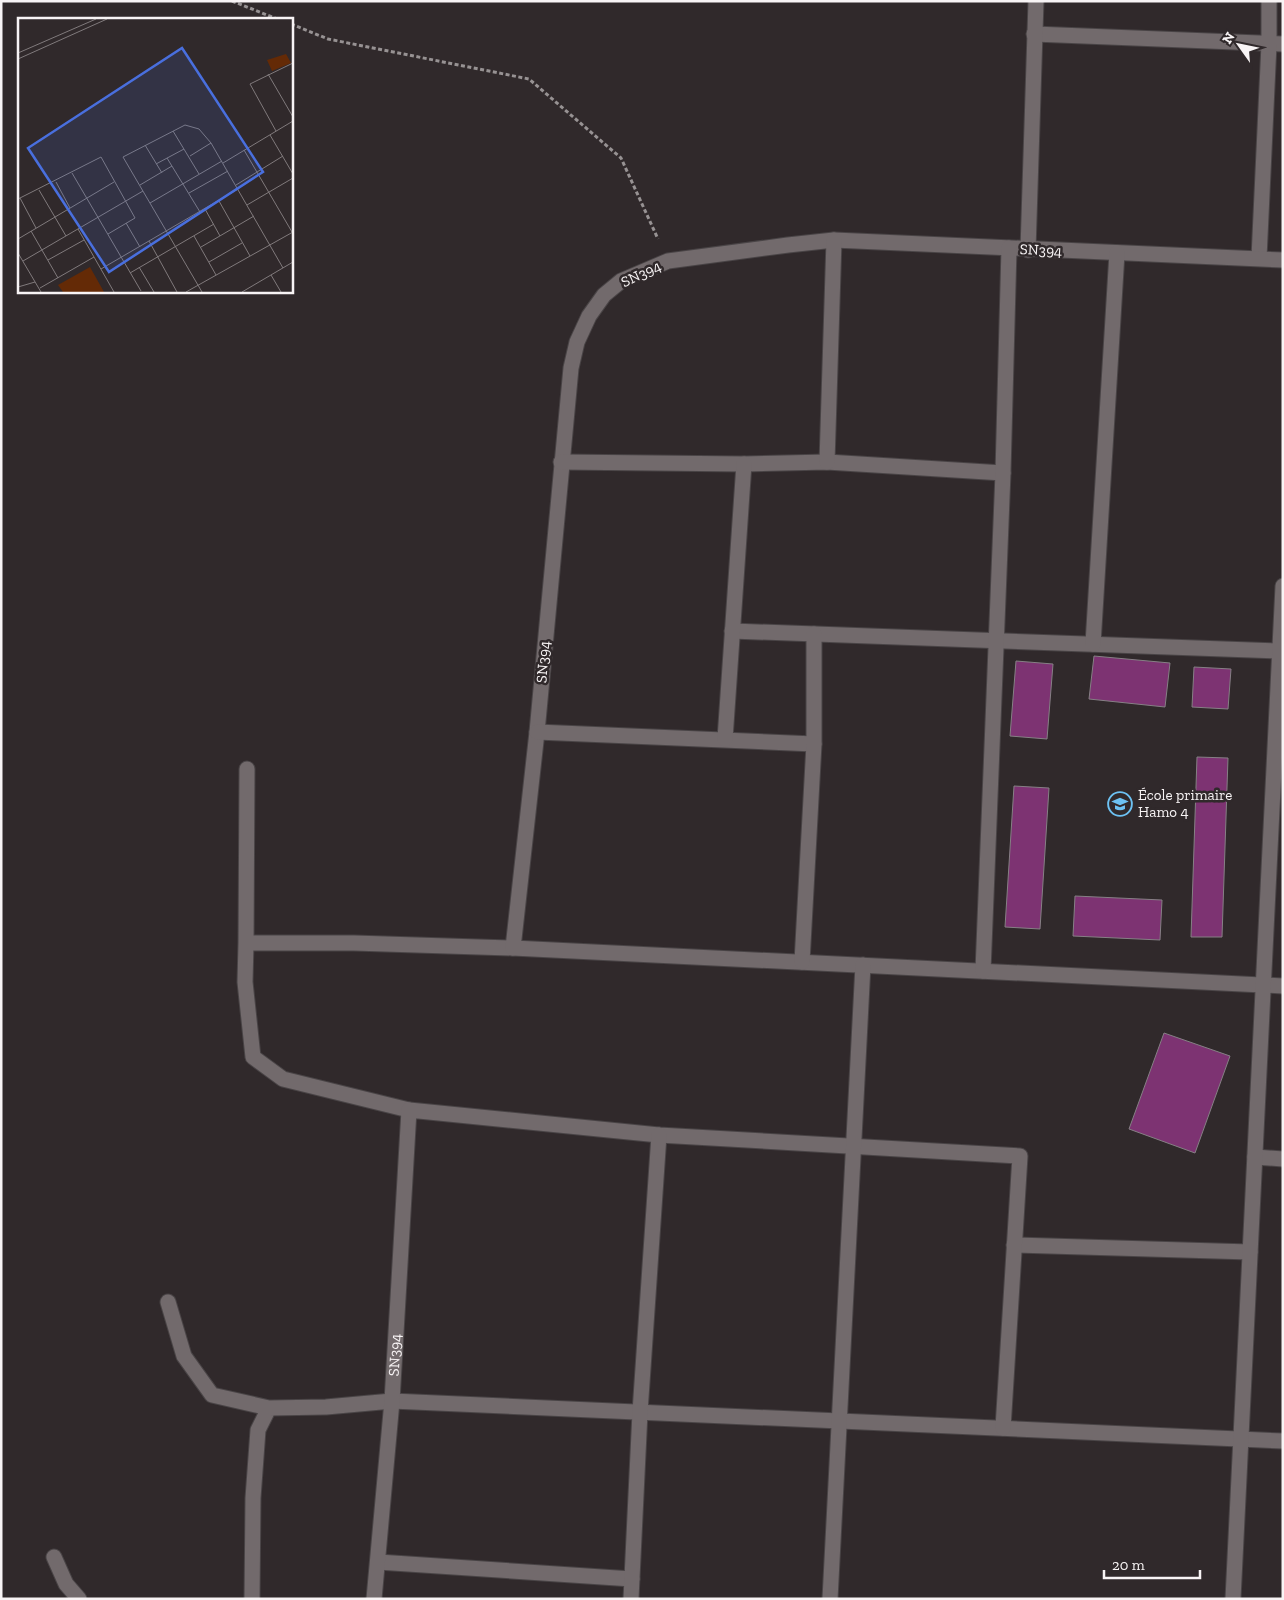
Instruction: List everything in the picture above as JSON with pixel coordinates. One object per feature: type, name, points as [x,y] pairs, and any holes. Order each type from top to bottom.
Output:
[{"type":"street","points":[[1028,250],[1036,1]]},
{"type":"street","points":[[1259,258],[1276,44],[1269,1]]},
{"type":"street","points":[[1034,34],[1276,44]]},
{"type":"street","points":[[826,462],[834,240]]},
{"type":"street","name":"SN394","points":[[513,948],[537,732],[571,368],[576,342],[589,316],[604,295],[621,281],[668,261],[788,244],[834,240],[1283,260]]},
{"type":"street","points":[[983,971],[1003,473],[1009,248]]},
{"type":"street","points":[[1093,644],[1117,253]]},
{"type":"street","points":[[561,462],[744,464],[826,462],[1003,473]]},
{"type":"street","points":[[725,740],[744,464]]},
{"type":"street","points":[[1233,1599],[1283,586]]},
{"type":"street","points":[[732,631],[1279,651]]},
{"type":"street","points":[[802,962],[814,744],[814,634]]},
{"type":"street","points":[[537,732],[814,744]]},
{"type":"street","points":[[247,769],[246,982],[253,1057],[283,1079],[409,1110],[659,1135],[1020,1156],[1003,1428]]},
{"type":"street","points":[[246,943],[354,943],[513,948],[1283,986]]},
{"type":"street","points":[[830,1599],[863,965]]},
{"type":"street","name":"SN394","points":[[374,1599],[392,1401],[409,1110]]},
{"type":"street","points":[[631,1599],[640,1412],[659,1135]]},
{"type":"street","points":[[1255,1157],[1283,1159]]},
{"type":"street","points":[[1014,1245],[1250,1252]]},
{"type":"street","points":[[168,1302],[184,1356],[212,1395],[269,1408],[326,1407],[392,1401],[1283,1441]]},
{"type":"street","points":[[252,1599],[254,1498],[258,1430],[269,1408]]},
{"type":"street","points":[[54,1557],[66,1584],[79,1599]]},
{"type":"street","points":[[378,1562],[632,1579]]},
{"type":"path","points":[[232,1],[274,18]]},
{"type":"path","points":[[292,24],[328,39],[529,79],[621,158],[668,261]]},
{"type":"building","points":[[1094,656],[1170,663],[1165,707],[1089,699]]},
{"type":"building","points":[[1016,661],[1053,664],[1047,739],[1010,736]]},
{"type":"building","points":[[1194,667],[1231,669],[1228,709],[1192,707]]},
{"type":"building","points":[[1197,757],[1228,758],[1222,937],[1191,937]]},
{"type":"building","points":[[1014,786],[1049,788],[1040,929],[1005,927]]},
{"type":"building","points":[[1075,896],[1162,900],[1160,940],[1073,936]]},
{"type":"building","points":[[1164,1033],[1230,1056],[1195,1153],[1129,1129]]},
{"type":"place","name":"École primaire Hamo 4","points":[[1120,804]]}]
